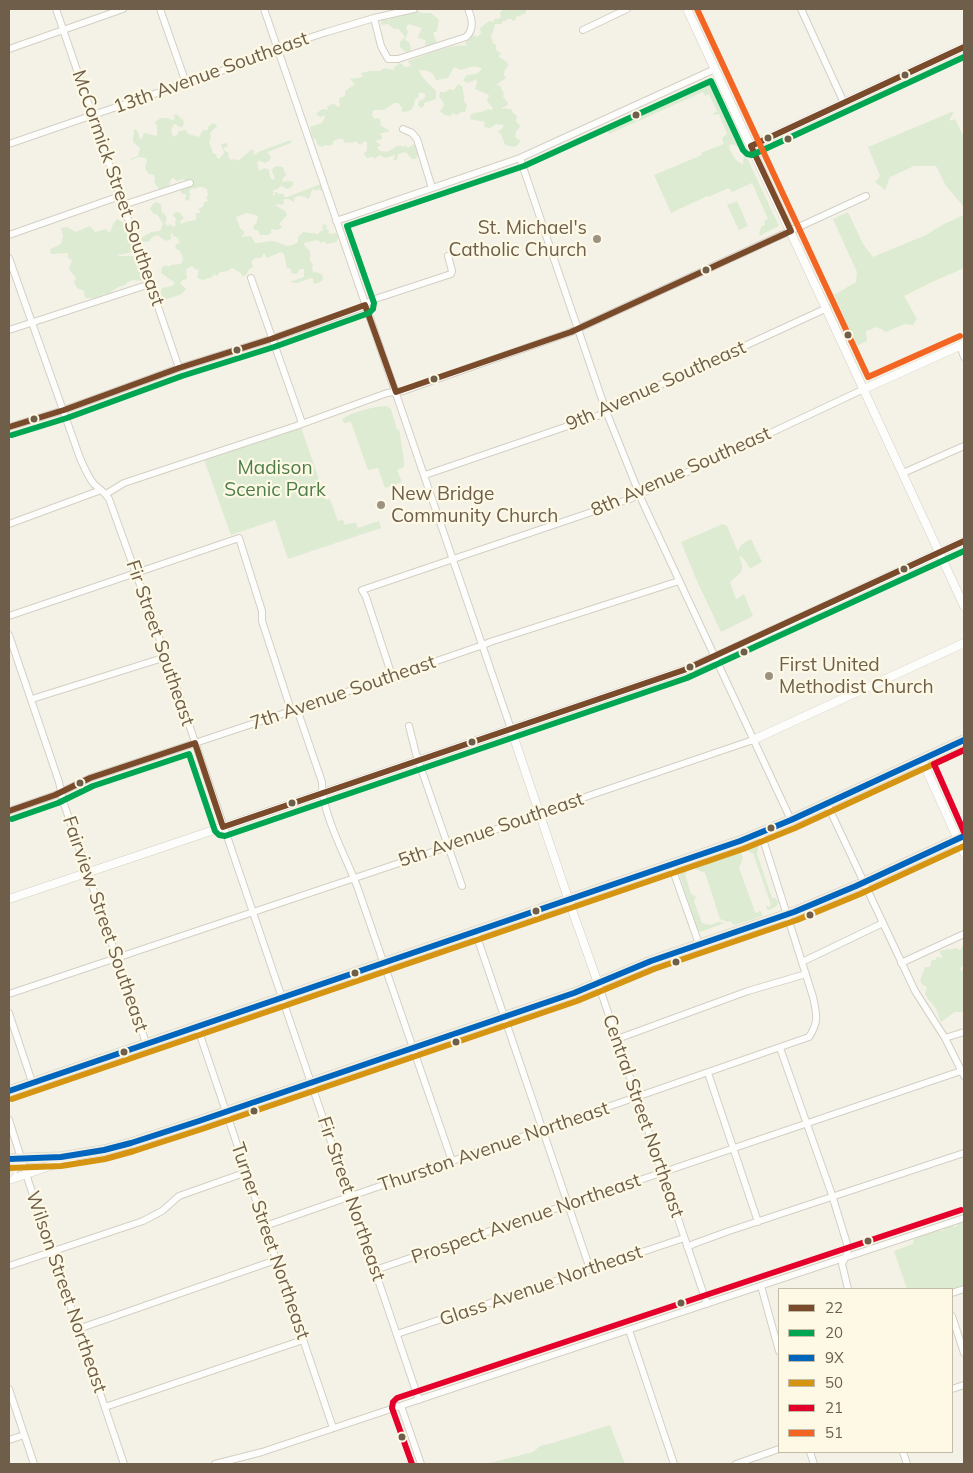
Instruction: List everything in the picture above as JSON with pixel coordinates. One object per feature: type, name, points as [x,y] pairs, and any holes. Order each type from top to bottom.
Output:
[{"type":"main road","points":[[9,1091],[761,833],[964,740]]},
{"type":"main road","points":[[9,1159],[61,1157],[87,1153],[131,1143],[226,1112],[574,993],[636,967],[786,915],[961,838]]},
{"type":"main road","points":[[9,1166],[9,1175]]},
{"type":"street","name":"McCormick Street Southeast","points":[[56,9],[180,368]]},
{"type":"street","points":[[9,49],[123,9]]},
{"type":"street","points":[[160,9],[186,83]]},
{"type":"street","points":[[264,9],[511,729]]},
{"type":"street","name":"13th Avenue Southeast","points":[[9,144],[279,51],[293,43],[374,18],[414,9]]},
{"type":"street","points":[[374,18],[381,46],[388,59],[405,58],[435,46],[463,38],[469,34],[472,24],[468,9]]},
{"type":"street","points":[[583,30],[627,9]]},
{"type":"street","points":[[687,9],[964,606]]},
{"type":"street","points":[[801,9],[844,103]]},
{"type":"street","points":[[751,146],[964,47]]},
{"type":"street","points":[[336,220],[520,158],[715,69]]},
{"type":"street","points":[[403,129],[412,133],[417,139],[432,188]]},
{"type":"street","points":[[520,158],[606,411],[678,581],[791,820]]},
{"type":"street","points":[[123,204],[190,183]]},
{"type":"street","points":[[9,235],[120,196]]},
{"type":"street","points":[[9,524],[578,328],[866,196]]},
{"type":"street","points":[[9,427],[64,410],[365,305],[372,300],[396,291],[451,274],[448,256]]},
{"type":"street","name":"Fir Street Southeast","points":[[9,258],[80,458],[94,484],[104,492],[136,574],[282,998]]},
{"type":"street","points":[[251,278],[302,423]]},
{"type":"street","points":[[9,330],[150,284]]},
{"type":"street","name":"9th Avenue Southeast","points":[[425,475],[600,415],[827,308]]},
{"type":"street","points":[[962,345],[964,357]]},
{"type":"street","name":"8th Avenue Southeast","points":[[392,676],[362,590],[630,499],[962,345]]},
{"type":"street","points":[[903,473],[964,446]]},
{"type":"street","points":[[9,616],[239,538],[262,611],[264,629],[322,782],[322,793],[336,836],[354,878],[452,1161]]},
{"type":"street","points":[[9,899],[655,680],[714,657],[964,541]]},
{"type":"street","name":"7th Avenue Southeast","points":[[9,811],[61,792],[90,778],[490,642],[678,581]]},
{"type":"street","name":"Fairview Street Southeast","points":[[9,634],[32,699],[87,873],[146,1043]]},
{"type":"street","name":"5th Avenue Southeast","points":[[9,994],[448,847],[591,795],[753,740],[964,643]]},
{"type":"street","points":[[32,699],[166,657]]},
{"type":"street","points":[[409,726],[418,760],[462,886]]},
{"type":"street","name":"Central Street Northeast","points":[[511,729],[707,1304]]},
{"type":"street","points":[[922,760],[961,838],[964,853]]},
{"type":"street","points":[[827,804],[915,991],[945,1038],[963,1074]]},
{"type":"street","points":[[617,1039],[748,991],[806,974],[761,833]]},
{"type":"street","points":[[671,865],[699,944]]},
{"type":"street","points":[[802,962],[883,923]]},
{"type":"street","points":[[475,931],[590,1269]]},
{"type":"street","points":[[901,963],[964,934]]},
{"type":"street","name":"Thurston Avenue Northeast","points":[[265,1226],[809,1037],[815,1028],[817,1018],[806,974]]},
{"type":"street","name":"Fir Street Northeast","points":[[282,998],[419,1400]]},
{"type":"street","points":[[9,1013],[32,1082]]},
{"type":"street","name":"Turner Street Northeast","points":[[197,1026],[333,1428]]},
{"type":"street","points":[[945,1038],[964,1032]]},
{"type":"street","points":[[780,1048],[848,1247],[842,1264],[848,1288]]},
{"type":"street","points":[[708,1073],[758,1222]]},
{"type":"street","name":"Prospect Avenue Northeast","points":[[375,1270],[734,1148],[963,1074]]},
{"type":"street","name":"Wilson Street Northeast","points":[[9,1120],[124,1464]]},
{"type":"street","points":[[9,1180],[87,1153]]},
{"type":"street","points":[[688,1247],[696,1242],[964,1153]]},
{"type":"street","points":[[9,1175],[22,1159]]},
{"type":"street","points":[[9,1266],[143,1221],[162,1212],[179,1196],[247,1172]]},
{"type":"street","points":[[215,1464],[262,1452],[964,1218]]},
{"type":"street","name":"Glass Avenue Northeast","points":[[397,1334],[684,1238]]},
{"type":"street","points":[[78,1329],[276,1260]]},
{"type":"street","points":[[761,1286],[778,1347]]},
{"type":"street","points":[[953,1319],[964,1353]]},
{"type":"street","points":[[629,1330],[674,1464]]},
{"type":"street","points":[[105,1407],[303,1340]]},
{"type":"street","points":[[9,1389],[34,1464]]},
{"type":"street","points":[[401,1406],[421,1464]]},
{"type":"street","points":[[9,1440],[24,1435]]},
{"type":"street","points":[[736,1464],[778,1449]]},
{"type":"green space","points":[[392,9],[417,9],[417,11],[422,13],[431,13],[439,20],[437,31],[433,33],[437,43],[426,48],[426,40],[418,38],[422,28],[408,24],[405,40],[409,42],[411,48],[407,53],[400,47],[400,42],[405,37],[399,29],[394,29],[388,24],[382,25],[381,21],[384,18],[389,20],[395,15],[400,16],[399,10]]},
{"type":"green space","points":[[503,9],[519,9],[518,11],[526,9],[526,13],[516,17],[516,20],[507,19],[502,24],[495,24],[491,39],[493,39],[492,42],[496,45],[496,50],[502,54],[499,57],[507,62],[508,66],[504,74],[506,78],[496,85],[501,87],[504,93],[503,97],[508,103],[507,106],[500,108],[511,109],[517,116],[516,121],[520,126],[515,134],[516,138],[520,140],[519,144],[514,147],[505,145],[501,134],[497,131],[501,130],[504,125],[496,124],[490,128],[484,127],[485,122],[470,119],[471,114],[488,109],[492,110],[493,108],[487,101],[489,95],[475,89],[476,79],[467,83],[463,80],[467,75],[476,74],[482,69],[474,67],[461,70],[454,67],[448,78],[436,80],[430,72],[419,70],[422,77],[436,91],[436,99],[424,103],[424,106],[421,108],[418,105],[419,101],[425,98],[425,94],[419,92],[418,98],[415,99],[410,111],[402,112],[402,108],[398,103],[394,103],[384,110],[373,110],[372,115],[374,119],[379,118],[380,125],[390,131],[379,134],[382,136],[382,139],[375,141],[380,144],[377,147],[380,151],[385,152],[398,146],[404,147],[405,145],[408,148],[414,144],[419,152],[416,159],[412,159],[406,152],[398,154],[397,159],[394,161],[394,155],[386,158],[379,155],[375,159],[373,157],[367,158],[364,154],[367,150],[367,142],[365,141],[360,145],[355,141],[347,143],[343,139],[339,139],[333,141],[333,144],[322,147],[312,137],[310,127],[322,123],[326,115],[320,117],[316,114],[322,109],[328,110],[327,107],[334,103],[337,107],[340,106],[339,98],[345,96],[345,91],[355,84],[350,79],[363,77],[361,73],[380,71],[384,68],[394,70],[394,67],[400,63],[405,67],[411,66],[408,61],[453,46],[467,46],[465,43],[474,35],[477,37],[481,33],[480,28],[489,21],[493,22],[501,17],[500,13]]},
{"type":"green space","points":[[710,79],[741,145],[739,148],[730,144],[729,148],[738,162],[743,164],[744,156],[748,160],[779,226],[759,236],[761,227],[765,225],[764,221],[768,219],[752,183],[732,192],[729,188],[707,196],[671,213],[654,175],[724,144],[722,138],[727,134],[719,114],[713,114],[717,111],[709,94],[705,96],[703,92],[609,134],[605,127]]},
{"type":"green space","points":[[458,84],[463,87],[464,101],[467,105],[465,112],[457,115],[452,113],[451,116],[445,115],[440,111],[444,106],[439,98],[440,92],[446,92],[449,89],[454,90]]},
{"type":"green space","points":[[954,111],[949,121],[955,119],[964,137],[964,207],[946,186],[936,166],[914,166],[890,177],[885,190],[875,182],[880,176],[868,147]]},
{"type":"green space","points":[[176,114],[181,118],[180,120],[183,119],[184,124],[182,127],[179,127],[174,124],[171,130],[173,137],[179,131],[186,130],[188,134],[199,137],[203,130],[208,130],[208,127],[213,123],[217,125],[210,133],[209,143],[213,154],[217,154],[216,157],[220,159],[224,152],[221,144],[226,143],[228,146],[224,150],[229,153],[228,157],[231,160],[235,159],[238,161],[251,150],[254,152],[253,156],[258,152],[291,140],[291,143],[267,152],[271,157],[269,161],[265,163],[257,162],[259,171],[264,168],[269,170],[270,177],[273,180],[275,178],[272,172],[273,168],[277,166],[283,167],[286,175],[282,182],[293,182],[290,188],[287,189],[282,186],[273,190],[274,193],[272,195],[275,195],[275,192],[279,193],[278,195],[283,193],[284,197],[287,197],[321,184],[322,190],[312,190],[309,199],[298,196],[295,197],[293,202],[289,199],[284,199],[283,205],[275,205],[285,211],[287,215],[279,224],[282,227],[278,230],[271,229],[271,233],[268,235],[260,235],[258,230],[255,230],[253,227],[257,222],[258,216],[247,213],[236,217],[240,228],[245,232],[241,237],[251,236],[255,243],[273,241],[291,245],[298,242],[298,237],[303,232],[319,234],[319,232],[324,230],[322,227],[324,224],[327,226],[326,229],[329,230],[328,233],[338,234],[336,242],[327,244],[324,241],[321,243],[317,240],[304,243],[310,251],[310,261],[313,264],[312,271],[322,274],[322,281],[316,284],[313,282],[313,278],[311,278],[297,283],[290,282],[304,277],[304,269],[300,269],[297,274],[291,273],[291,269],[287,268],[284,254],[281,252],[267,258],[264,253],[261,258],[255,258],[251,262],[253,267],[249,269],[246,275],[242,276],[241,273],[232,268],[228,271],[220,272],[217,276],[214,274],[212,277],[203,280],[197,278],[199,270],[192,266],[186,269],[187,279],[182,280],[180,283],[186,289],[182,294],[164,300],[159,296],[162,288],[172,286],[175,283],[161,273],[162,267],[181,264],[183,259],[180,251],[175,248],[177,243],[180,244],[178,238],[173,236],[173,233],[171,234],[171,239],[166,241],[157,235],[151,238],[150,241],[142,241],[141,238],[151,232],[160,231],[163,224],[157,214],[154,214],[150,209],[156,202],[160,204],[162,206],[162,213],[164,213],[167,219],[165,223],[168,226],[171,224],[172,227],[176,225],[176,219],[173,215],[176,212],[179,212],[184,218],[180,222],[181,224],[196,220],[196,213],[200,213],[199,208],[203,207],[204,202],[208,201],[206,198],[208,195],[207,189],[201,187],[192,188],[189,191],[189,200],[186,201],[187,195],[181,193],[180,188],[190,187],[192,183],[184,179],[176,181],[174,178],[171,179],[169,186],[159,189],[154,182],[154,175],[149,174],[146,170],[146,158],[130,159],[138,156],[140,148],[133,141],[134,129],[137,130],[140,139],[142,139],[144,133],[157,136],[155,122],[161,118],[175,119],[174,115]]},
{"type":"green space","points":[[737,201],[748,226],[739,230],[727,205]]},
{"type":"green space","points":[[848,212],[863,244],[873,257],[926,235],[964,215],[964,268],[904,296],[917,319],[913,325],[904,324],[886,332],[877,327],[866,331],[867,341],[857,346],[834,295],[856,282],[857,272],[833,219]]},
{"type":"green space","points":[[117,219],[127,225],[127,236],[135,250],[134,252],[117,255],[135,256],[144,277],[141,281],[133,280],[128,282],[109,294],[96,298],[85,298],[84,291],[77,288],[74,282],[76,278],[69,269],[72,260],[68,258],[68,253],[51,254],[50,249],[61,244],[63,237],[61,228],[67,227],[76,232],[90,226],[95,232],[106,229],[110,233]]},
{"type":"green space","points":[[386,406],[391,409],[397,430],[399,429],[404,467],[397,470],[402,482],[385,488],[378,468],[368,470],[351,422],[344,423],[342,419],[363,410]]},
{"type":"green space","name":"Madison Scenic Park","points":[[301,427],[326,500],[330,499],[338,521],[343,520],[345,525],[356,523],[358,528],[379,521],[381,528],[288,559],[275,520],[231,535],[204,460]]},
{"type":"green space","points":[[723,524],[727,526],[738,552],[741,545],[751,539],[762,562],[751,568],[739,555],[742,571],[730,582],[736,599],[744,594],[753,616],[721,632],[681,542]]},
{"type":"green space","points":[[758,842],[757,854],[772,898],[775,898],[779,903],[769,910],[766,905],[769,907],[771,905],[753,853],[749,852],[745,846]]},
{"type":"green space","points":[[740,850],[743,858],[739,868],[755,912],[758,913],[760,910],[763,916],[734,925],[730,921],[720,919],[705,873],[696,869],[692,864],[694,861],[700,865]]},
{"type":"green space","points":[[687,865],[688,869],[685,875],[691,894],[696,896],[694,901],[702,923],[710,925],[718,922],[725,923],[700,932],[697,929],[677,867]]},
{"type":"green space","points":[[963,945],[964,966],[961,967],[960,971],[964,970],[964,1012],[955,1012],[941,1022],[936,1009],[925,994],[927,987],[920,981],[925,967],[930,967],[932,960],[936,960],[936,957],[943,958],[939,951],[958,948],[960,950]]},
{"type":"green space","points":[[959,1222],[964,1224],[964,1287],[953,1291],[953,1288],[907,1288],[894,1251],[913,1244],[917,1236],[924,1235],[925,1232],[943,1231],[948,1225],[956,1227]]},
{"type":"green space","points":[[610,1425],[625,1464],[486,1464],[533,1452],[540,1446]]},
{"type":"transit line","name":"51","points":[[697,9],[868,377],[960,336]]},
{"type":"transit line","name":"22","points":[[9,427],[64,410],[179,368],[271,339],[365,305],[396,392],[571,332],[791,231],[751,146],[964,47]]},
{"type":"transit line","name":"20","points":[[12,435],[67,418],[182,376],[274,347],[369,313],[373,309],[374,303],[347,226],[524,166],[711,81],[743,150],[747,154],[752,155],[964,57]]},
{"type":"transit line","name":"22","points":[[9,811],[55,795],[90,778],[195,743],[223,827],[684,670],[964,541]]},
{"type":"transit line","name":"20","points":[[12,819],[58,803],[93,786],[189,754],[215,831],[219,835],[225,836],[687,678],[964,551]]},
{"type":"transit line","name":"9X","points":[[9,1091],[740,841],[791,820],[964,740]]},
{"type":"transit line","name":"50","points":[[12,1099],[743,849],[795,828],[964,750]]},
{"type":"transit line","name":"21","points":[[964,750],[934,764],[964,832]]},
{"type":"transit line","name":"9X","points":[[9,1159],[61,1157],[104,1150],[199,1121],[574,993],[651,961],[794,912],[856,886],[964,836]]},
{"type":"transit line","name":"50","points":[[9,1168],[61,1166],[105,1159],[202,1129],[577,1001],[654,969],[797,920],[860,894],[964,846]]},
{"type":"transit line","name":"21","points":[[412,1464],[392,1408],[393,1402],[397,1398],[961,1210]]},
{"type":"place","name":"St. Michael's Catholic Church","points":[[597,239]]},
{"type":"place","name":"New Bridge Community Church","points":[[381,505]]},
{"type":"place","name":"First United Methodist Church","points":[[769,676]]}]
